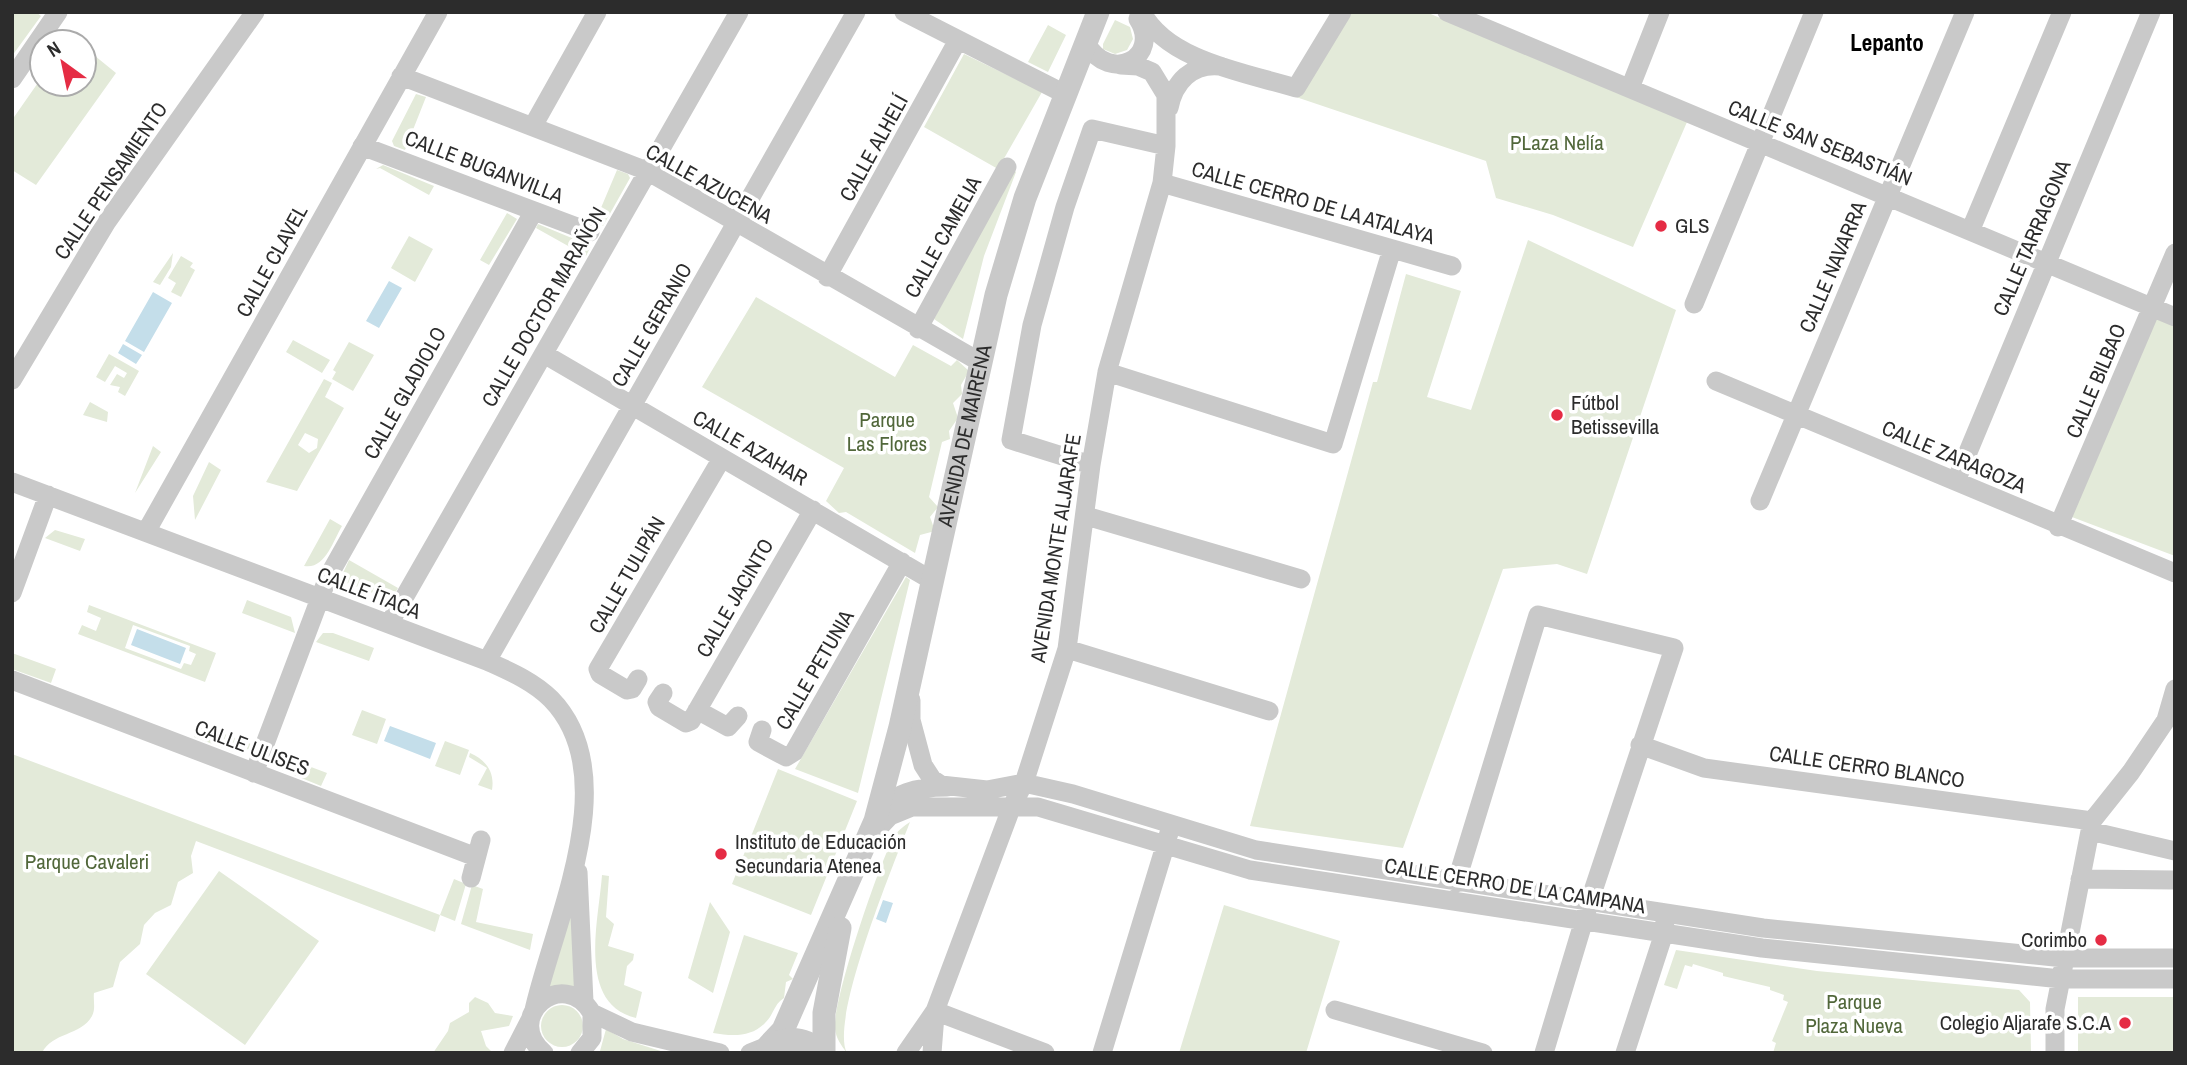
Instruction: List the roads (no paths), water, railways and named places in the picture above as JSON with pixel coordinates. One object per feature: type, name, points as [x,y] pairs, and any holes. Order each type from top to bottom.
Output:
[{"type":"street","points":[[12,79],[58,12]]},
{"type":"street","name":"CALLE PENSAMIENTO","points":[[12,380],[106,223],[255,12]]},
{"type":"street","name":"CALLE CLAVEL","points":[[146,532],[438,12]]},
{"type":"street","points":[[533,126],[597,12]]},
{"type":"street","name":"CALLE DOCTOR MARAÑÓN","points":[[389,624],[738,12]]},
{"type":"street","name":"CALLE GERANIO","points":[[487,661],[856,12]]},
{"type":"street","points":[[904,12],[1065,94]]},
{"type":"street","name":"AVENIDA DE MAIRENA","points":[[760,1051],[783,1030],[871,830],[915,660],[980,362],[1013,232],[1098,12]]},
{"type":"street","points":[[1156,34],[1180,50],[1296,88],[1342,12]]},
{"type":"street","name":"CALLE SAN SEBASTIÁN","points":[[1447,12],[2175,317]]},
{"type":"street","points":[[1630,89],[1660,12]]},
{"type":"street","points":[[1694,303],[1814,12]]},
{"type":"street","name":"CALLE NAVARRA","points":[[1760,500],[1965,12]]},
{"type":"street","points":[[1970,229],[2062,12]]},
{"type":"street","name":"CALLE TARRAGONA","points":[[1956,481],[2151,12]]},
{"type":"street","points":[[1121,65],[1134,59],[1144,40],[1142,26],[1135,13]]},
{"type":"street","points":[[1135,13],[1169,52],[1174,82],[1167,121]]},
{"type":"street","name":"CALLE ALHELÍ","points":[[827,277],[958,40]]},
{"type":"street","points":[[1086,43],[1101,61],[1146,69],[1174,82]]},
{"type":"street","points":[[1174,82],[1200,67],[1228,67]]},
{"type":"street","points":[[1146,69],[1157,77],[1163,87],[1167,121]]},
{"type":"street","name":"CALLE AZUCENA","points":[[401,76],[647,171],[827,277],[980,362]]},
{"type":"street","name":"AVENIDA MONTE ALJARAFE","points":[[906,1053],[935,1011],[1012,806],[1024,783],[1067,649],[1091,465],[1107,372],[1162,183],[1167,121]]},
{"type":"street","points":[[1091,465],[1011,440],[1032,325],[1065,207],[1092,129],[1166,146]]},
{"type":"street","name":"CALLE BUGANVILLA","points":[[362,146],[590,232]]},
{"type":"street","name":"CALLE CAMELIA","points":[[918,329],[1007,167]]},
{"type":"street","name":"CALLE CERRO DE LA ATALAYA","points":[[1162,183],[1452,266]]},
{"type":"street","name":"CALLE GLADIOLO","points":[[254,773],[318,598],[534,211]]},
{"type":"street","points":[[1107,372],[1333,444],[1392,249]]},
{"type":"street","name":"CALLE BILBAO","points":[[2058,527],[2175,253]]},
{"type":"street","name":"CALLE AZAHAR","points":[[544,354],[933,581]]},
{"type":"street","name":"CALLE ZARAGOZA","points":[[1716,381],[1956,481],[2058,527],[2175,573]]},
{"type":"street","name":"CALLE TULIPÁN","points":[[638,679],[632,689],[627,690],[600,674],[598,669],[722,458]]},
{"type":"street","name":"CALLE ÍTACA","points":[[12,482],[487,661],[540,689],[569,724],[581,755],[585,789],[578,853],[532,1014],[513,1053]]},
{"type":"street","points":[[12,593],[48,495]]},
{"type":"street","name":"CALLE JACINTO","points":[[697,710],[813,510]]},
{"type":"street","points":[[1086,516],[1301,579]]},
{"type":"street","name":"CALLE PETUNIA","points":[[762,730],[758,742],[786,757],[794,752],[902,562]]},
{"type":"street","points":[[1456,883],[1538,615],[1674,648],[1590,900],[1544,1053]]},
{"type":"street","points":[[1067,649],[1269,711]]},
{"type":"street","points":[[915,660],[910,712],[913,729],[927,772],[936,782],[948,787]]},
{"type":"street","name":"CALLE ULISES","points":[[12,680],[254,773],[479,848],[471,878]]},
{"type":"street","points":[[2054,1053],[2056,1009],[2064,958],[2091,826],[2166,720],[2175,690]]},
{"type":"street","points":[[663,693],[657,702],[659,707],[686,723],[697,710],[728,727],[738,716]]},
{"type":"street","name":"CALLE CERRO BLANCO","points":[[1640,745],[1704,768],[2091,826],[2175,850]]},
{"type":"street","name":"CALLE CERRO DE LA CAMPANA","points":[[871,830],[887,804],[902,794],[920,788],[987,790],[1024,783],[1073,794],[1256,850],[1456,883],[1590,900],[1763,928],[2064,958],[2175,958]]},
{"type":"street","name":"CALLE CERRO DE LA CAMPANA","points":[[871,830],[890,816],[912,807],[982,809],[1012,806],[1066,813],[1250,870],[1762,948],[2061,979],[2175,979]]},
{"type":"street","points":[[1102,1053],[1172,824]]},
{"type":"street","name":"CALLE ÍTACA","points":[[578,853],[592,1038],[580,1053]]},
{"type":"street","name":"AVENIDA DE MAIRENA","points":[[823,1053],[827,987],[856,867]]},
{"type":"street","points":[[2080,879],[2175,880]]},
{"type":"street","points":[[1625,1053],[1664,933],[1665,912]]},
{"type":"street","points":[[544,1053],[531,1037],[532,1014],[540,1002],[554,995],[570,995],[632,1032],[720,1053]]},
{"type":"street","points":[[1335,1010],[1483,1053]]},
{"type":"street","points":[[935,1011],[1045,1053]]},
{"type":"street","name":"AVENIDA MONTE ALJARAFE","points":[[932,1053],[935,1011]]},
{"type":"street","points":[[760,1051],[790,1038],[803,1040],[823,1053]]},
{"type":"water","points":[[389,281],[402,288],[379,328],[366,321]]},
{"type":"water","points":[[153,292],[172,303],[144,352],[125,341]]},
{"type":"water","points":[[123,344],[142,355],[136,364],[118,353]]},
{"type":"water","points":[[137,629],[186,648],[180,664],[131,645]]},
{"type":"water","points":[[390,726],[436,743],[430,759],[384,741]]},
{"type":"water","points":[[883,900],[893,903],[886,923],[876,919]]},
{"type":"place","name":"GLS","points":[[1661,226]]},
{"type":"place","name":"Fútbol Betissevilla","points":[[1557,415]]},
{"type":"place","name":"Instituto de Educación Secundaria Atenea","points":[[721,854]]},
{"type":"place","name":"Corimbo","points":[[2101,940]]},
{"type":"place","name":"Colegio Aljarafe S.C.A","points":[[2125,1023]]},
{"type":"district","name":"Lepanto","points":[[1887,43]]},
{"type":"park label","name":"PLaza Nelía","points":[[1557,143]]},
{"type":"park label","name":"Parque Las Flores","points":[[887,432]]},
{"type":"park label","name":"Parque Cavaleri","points":[[87,862]]},
{"type":"park label","name":"Parque Plaza Nueva","points":[[1854,1014]]}]
